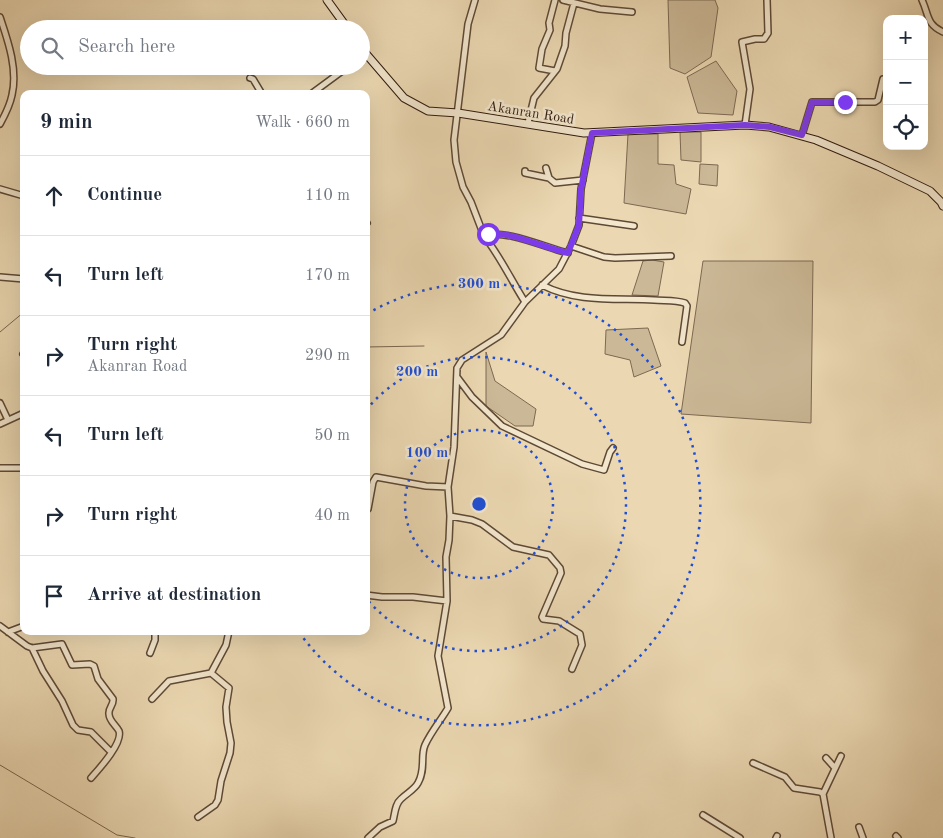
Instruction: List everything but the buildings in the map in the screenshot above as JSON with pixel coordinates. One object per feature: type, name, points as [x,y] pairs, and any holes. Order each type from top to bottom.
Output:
[{"type":"main road","points":[[327,0],[341,20]]},
{"type":"main road","name":"Akanran Road","points":[[370,62],[404,98],[428,111],[458,113],[584,133],[745,125],[770,127],[802,135],[878,166],[930,191],[942,203]]},
{"type":"street","points":[[475,0],[468,24],[454,140],[456,162],[463,187],[484,236],[497,251],[508,275],[525,302]]},
{"type":"street","points":[[555,0],[549,24],[550,30],[542,49],[539,68],[556,71]]},
{"type":"street","points":[[563,0],[600,9],[632,12]]},
{"type":"street","points":[[745,125],[750,89],[742,42],[764,39],[768,33],[767,0]]},
{"type":"street","points":[[922,0],[929,22],[943,32]]},
{"type":"street","points":[[528,123],[534,98],[556,71],[565,46],[566,33],[574,3]]},
{"type":"street","points":[[0,17],[9,44],[13,86],[10,102],[0,124]]},
{"type":"street","points":[[316,90],[337,75]]},
{"type":"street","points":[[250,78],[253,79],[260,90]]},
{"type":"street","points":[[802,135],[812,102],[875,102],[878,100],[883,79]]},
{"type":"street","points":[[368,838],[380,827],[393,821],[396,806],[418,784],[424,765],[423,753],[425,745],[448,708],[438,656],[447,601],[446,557],[450,516],[448,487],[454,447],[457,368],[462,360],[501,336],[525,302],[559,269],[568,253],[579,225],[583,180],[592,133]]},
{"type":"street","points":[[546,168],[549,178]]},
{"type":"street","points":[[525,171],[525,173],[549,178],[555,183],[583,180]]},
{"type":"street","points":[[0,189],[20,195]]},
{"type":"street","points":[[579,218],[634,226]]},
{"type":"street","points":[[484,236],[496,233],[508,235],[568,253]]},
{"type":"street","points":[[571,246],[610,257],[671,256]]},
{"type":"street","points":[[0,277],[20,279]]},
{"type":"street","points":[[542,285],[552,290],[576,296],[607,300],[641,299],[685,303],[687,306],[682,342]]},
{"type":"street","points":[[457,376],[472,397],[502,426],[582,464],[604,470],[613,448]]},
{"type":"street","points":[[0,403],[8,420]]},
{"type":"street","points":[[0,424],[20,415]]},
{"type":"street","points":[[0,468],[20,468]]},
{"type":"street","points":[[370,497],[376,477],[426,486],[448,487]]},
{"type":"street","points":[[450,516],[482,524],[513,547],[547,554],[556,561],[560,568],[560,573],[542,617],[550,621],[559,621],[580,634],[582,645],[572,668]]},
{"type":"street","points":[[370,596],[413,597],[447,601]]},
{"type":"street","points":[[0,626],[32,648],[73,725],[78,730],[90,732],[111,752]]},
{"type":"street","points":[[8,632],[20,628]]},
{"type":"street","points":[[150,653],[155,635]]},
{"type":"street","points":[[211,673],[226,645],[228,635]]},
{"type":"street","points":[[32,648],[62,644],[72,665],[90,664],[94,666],[98,679],[113,699],[108,713],[120,734],[120,740],[90,778]]},
{"type":"street","points":[[152,699],[169,681],[211,673]]},
{"type":"street","points":[[198,817],[215,806],[218,800],[231,743],[226,715],[229,688],[211,673]]},
{"type":"street","points":[[831,838],[823,794],[841,756]]},
{"type":"street","points":[[826,758],[835,768]]},
{"type":"street","points":[[754,763],[785,777],[794,788],[823,794]]},
{"type":"street","points":[[703,815],[740,838]]},
{"type":"street","points":[[859,827],[863,838]]},
{"type":"shaded area","points":[[668,0],[715,0],[718,8],[711,57],[685,74],[670,68]]},
{"type":"shaded area","points":[[716,61],[737,91],[733,115],[698,113],[687,77]]},
{"type":"shaded area","points":[[680,132],[701,132],[701,162],[681,160]]},
{"type":"shaded area","points":[[628,134],[658,134],[658,164],[674,165],[676,184],[691,189],[686,214],[624,203]]},
{"type":"shaded area","points":[[700,164],[718,165],[717,186],[699,184]]},
{"type":"shaded area","points":[[643,261],[664,262],[658,296],[632,295]]},
{"type":"shaded area","points":[[703,261],[813,261],[811,423],[681,414]]},
{"type":"shaded area","points":[[648,328],[661,366],[634,377],[630,360],[605,354],[606,330]]},
{"type":"shaded area","points":[[486,352],[495,381],[536,409],[533,426],[515,426],[486,406]]},
{"type":"waterway","points":[[0,332],[20,315]]},
{"type":"waterway","points":[[370,347],[424,346]]},
{"type":"waterway","points":[[0,765],[117,835],[135,838]]},
{"type":"route","points":[[488,234],[508,235],[568,253],[579,225],[581,189],[592,133],[745,125],[770,127],[802,135],[812,102],[845,102]]}]
